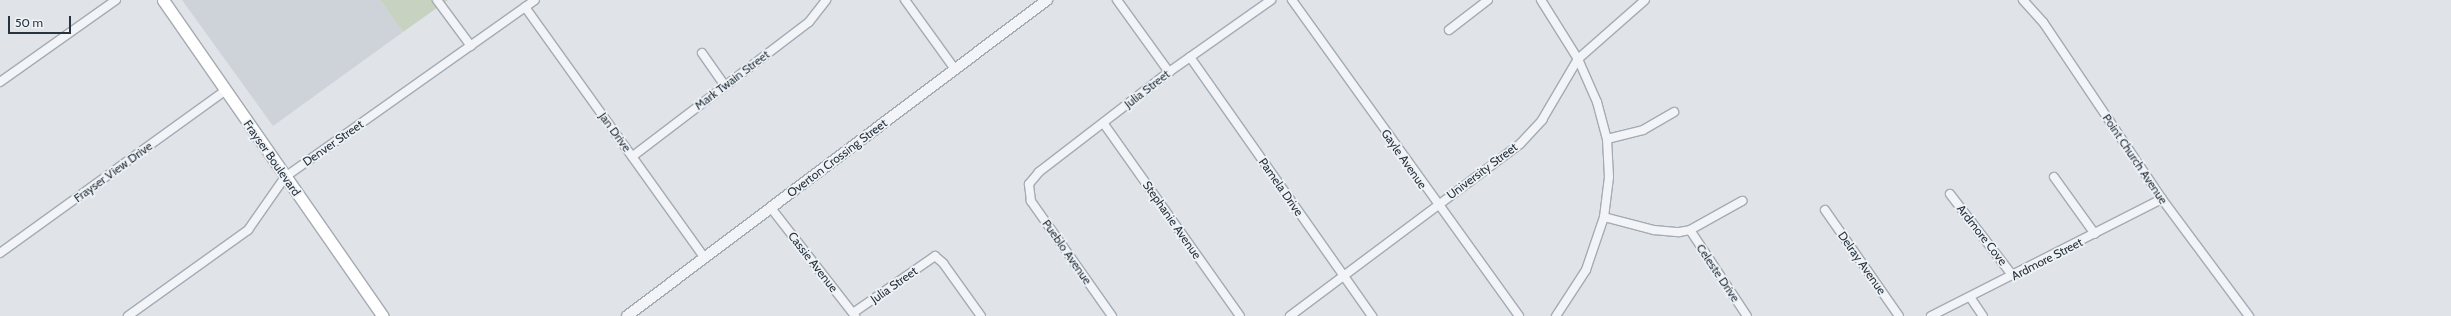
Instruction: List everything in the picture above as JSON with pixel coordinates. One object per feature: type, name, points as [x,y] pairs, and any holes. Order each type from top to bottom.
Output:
[{"type":"main road","name":"Frayser Boulevard","points":[[163,0],[382,316]]},
{"type":"street","points":[[0,82],[116,0]]},
{"type":"street","points":[[437,0],[471,46]]},
{"type":"street","name":"Denver Street","points":[[128,316],[248,230],[285,177],[535,0]]},
{"type":"street","name":"Mark Twain Street","points":[[633,156],[724,84],[809,22],[826,0]]},
{"type":"street","points":[[905,0],[954,68]]},
{"type":"street","name":"Overton Crossing Street","points":[[627,316],[954,68],[1047,0]]},
{"type":"street","points":[[1117,0],[1169,72]]},
{"type":"street","name":"Julia Street","points":[[1029,184],[1039,172],[1104,124],[1169,72],[1271,0]]},
{"type":"street","name":"Gayle Avenue","points":[[1292,0],[1437,205],[1519,316]]},
{"type":"street","points":[[1449,30],[1488,0]]},
{"type":"street","points":[[1541,0],[1578,59],[1597,102],[1607,139],[1610,177],[1604,217],[1586,270],[1556,316]]},
{"type":"street","name":"University Street","points":[[1290,316],[1343,274],[1520,144],[1542,120],[1578,59],[1646,0]]},
{"type":"street","name":"Point Church Avenue","points":[[2023,0],[2042,22],[2162,200],[2249,316]]},
{"type":"street","name":"Jan Drive","points":[[525,7],[704,257]]},
{"type":"street","points":[[702,53],[724,84]]},
{"type":"street","name":"Pamela Drive","points":[[1190,57],[1372,316]]},
{"type":"street","name":"Frayser View Drive","points":[[0,253],[226,91]]},
{"type":"street","points":[[1607,139],[1643,130],[1674,112]]},
{"type":"street","name":"Stephanie Avenue","points":[[1104,124],[1240,316]]},
{"type":"street","points":[[2054,177],[2095,234]]},
{"type":"street","name":"Pueblo Avenue","points":[[1029,184],[1031,201],[1112,316]]},
{"type":"street","name":"Ardmore Cove","points":[[1950,194],[2014,276]]},
{"type":"street","name":"Ardmore Street","points":[[1931,316],[2014,276],[2162,200]]},
{"type":"street","points":[[1604,217],[1654,230],[1690,230],[1742,201]]},
{"type":"street","name":"Cassie Avenue","points":[[771,208],[854,314]]},
{"type":"street","name":"Delray Avenue","points":[[1826,210],[1899,316]]},
{"type":"street","name":"Celeste Drive","points":[[1690,230],[1747,316]]},
{"type":"street","name":"Julia Street","points":[[854,314],[935,256],[943,262],[981,316]]},
{"type":"street","points":[[1970,297],[1983,316]]},
{"type":"shaded area","points":[[182,0],[380,0],[403,32],[273,126]]},
{"type":"green space","points":[[380,0],[448,0],[403,32]]}]
